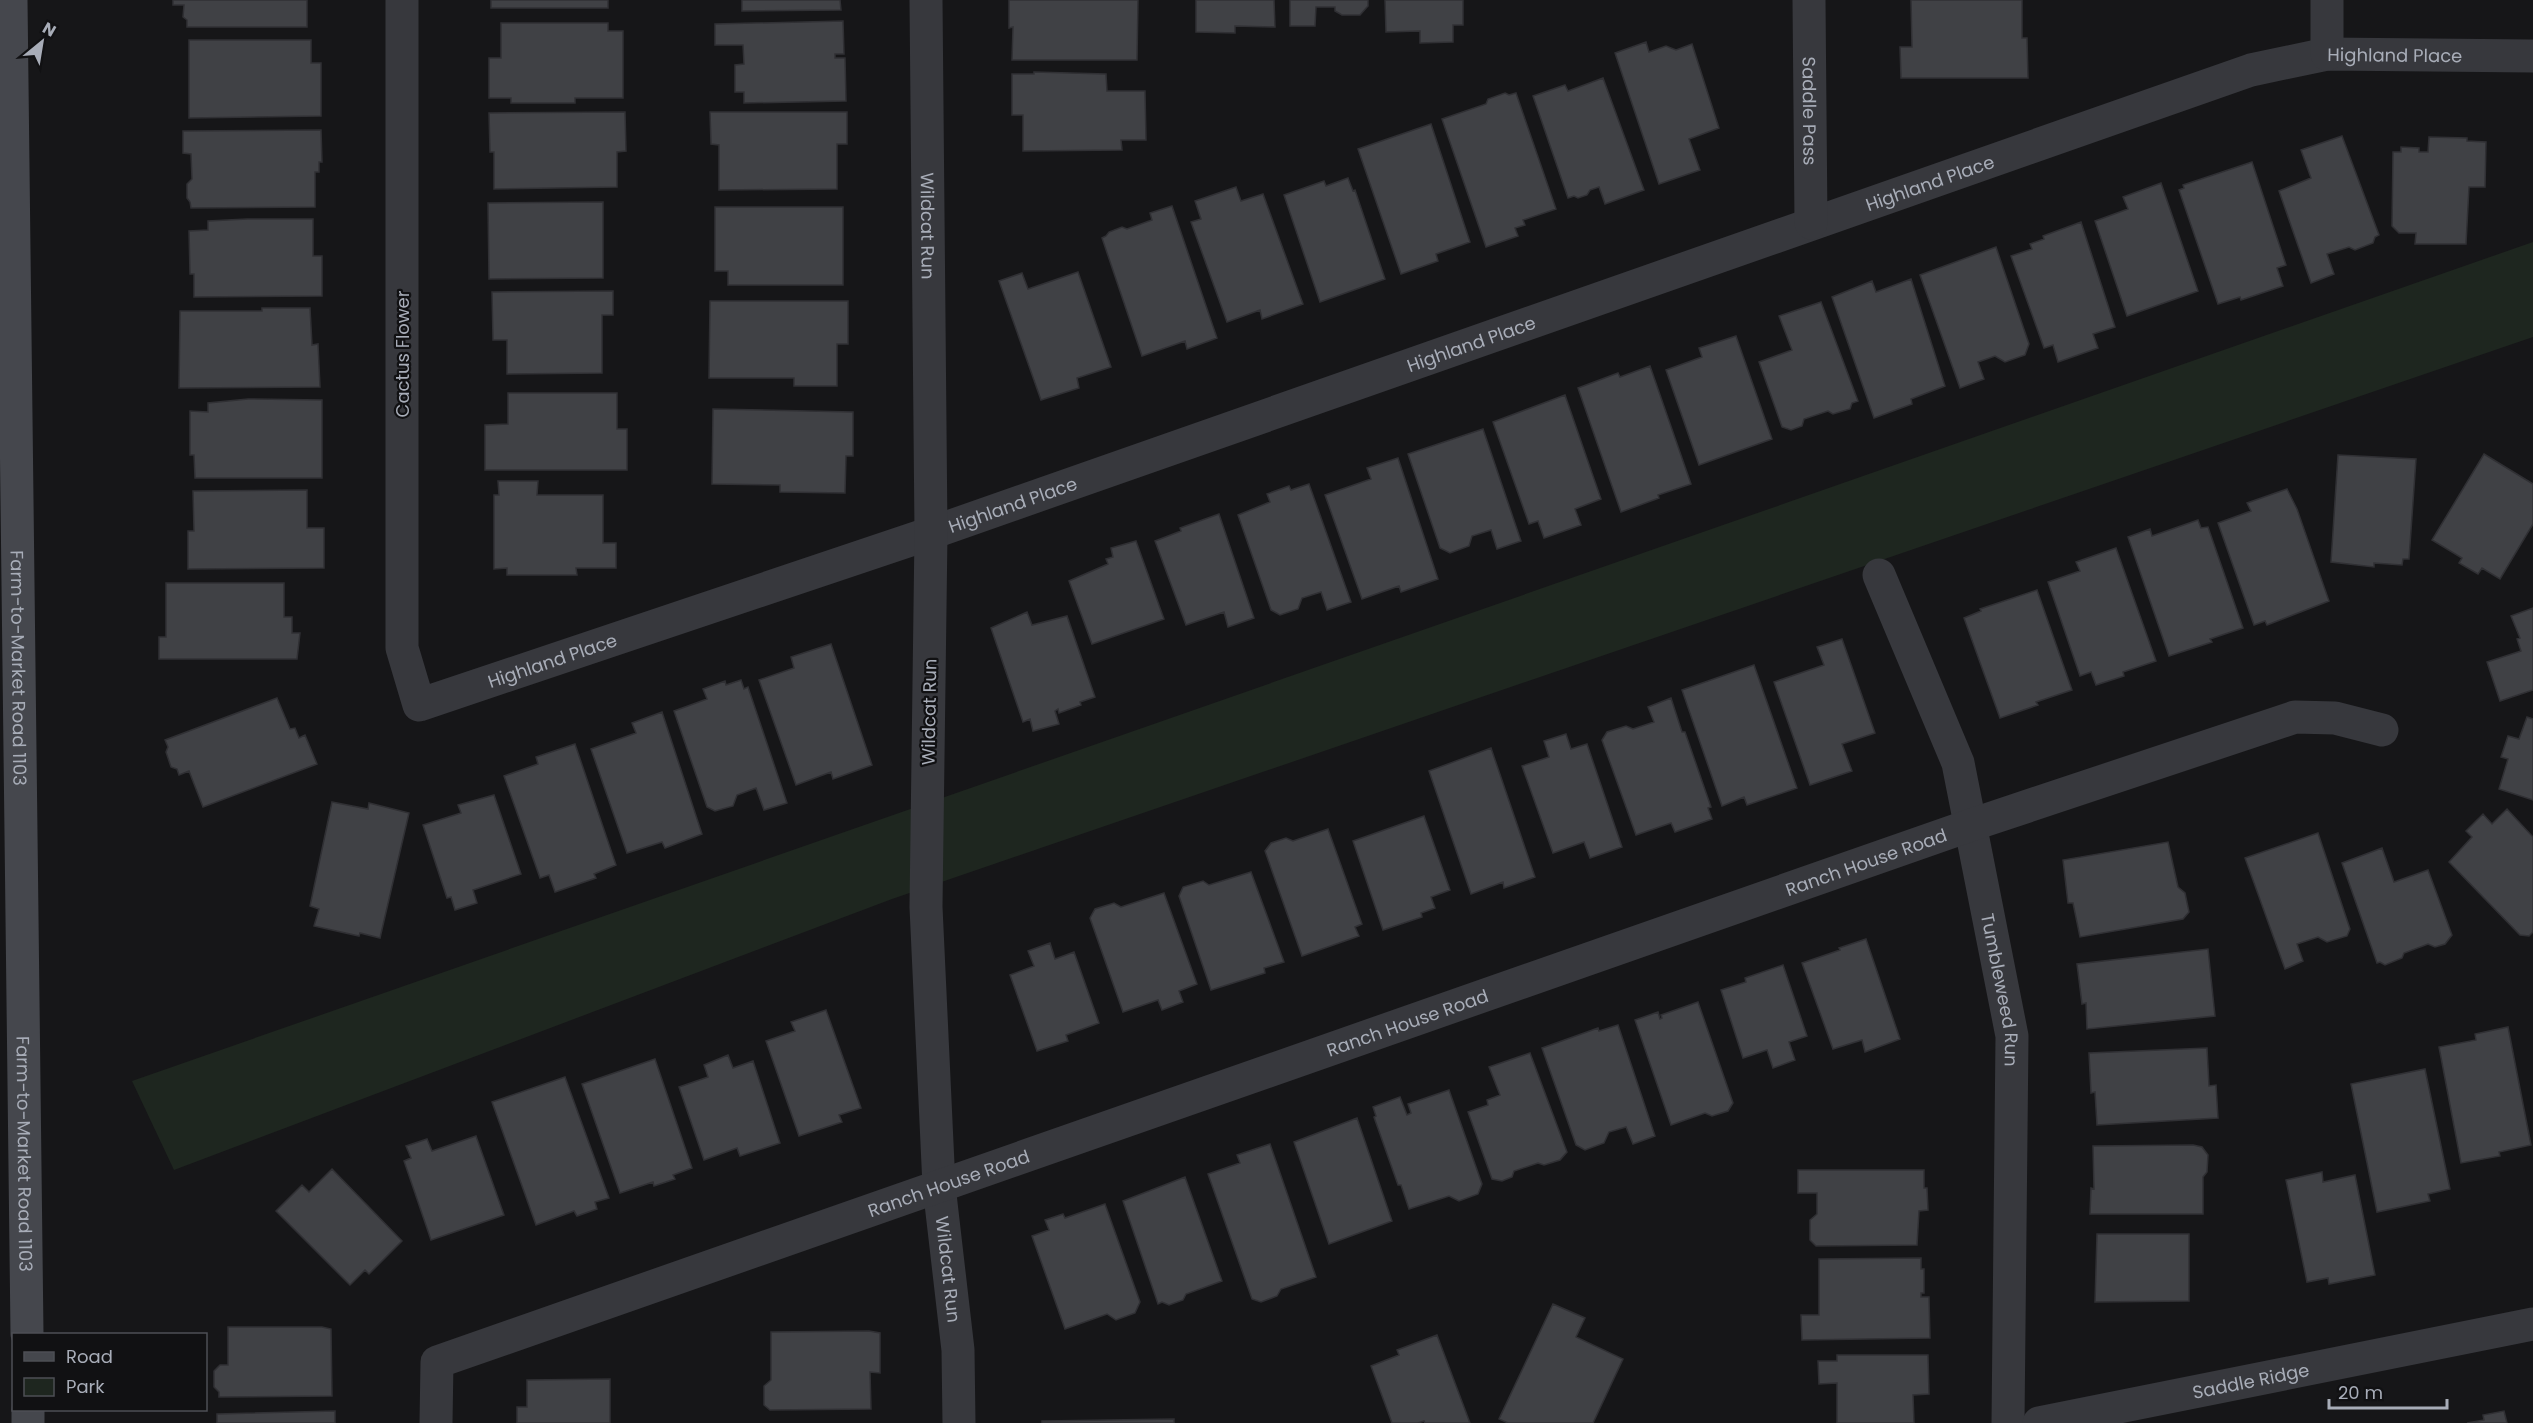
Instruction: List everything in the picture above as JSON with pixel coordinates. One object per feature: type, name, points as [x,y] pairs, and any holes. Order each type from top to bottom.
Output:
[{"type":"main road","name":"Farm-to-Market Road 1103","points":[[11,0],[27,1333]]},
{"type":"street","name":"Cactus Flower","points":[[402,0],[402,648],[419,705]]},
{"type":"street","name":"Wildcat Run","points":[[926,0],[931,533],[926,907],[939,1186],[958,1350],[958,1423]]},
{"type":"street","name":"Saddle Pass","points":[[1809,0],[1811,223]]},
{"type":"street","points":[[2327,0],[2327,54]]},
{"type":"street","name":"Highland Place","points":[[419,705],[931,533],[2251,70],[2327,54],[2533,56]]},
{"type":"street","name":"Tumbleweed Run","points":[[1879,575],[1958,763],[2012,1036],[2008,1423]]},
{"type":"street","name":"Ranch House Road","points":[[436,1423],[437,1362],[1971,825],[2295,717],[2335,718],[2382,730]]},
{"type":"street","name":"Saddle Ridge","points":[[2039,1423],[2533,1324]]},
{"type":"green space","points":[[2533,242],[2533,337],[892,899],[174,1170],[132,1081]]},
{"type":"building","points":[[173,0],[307,0],[307,27],[187,27],[187,20],[183,17],[184,5],[173,5]]},
{"type":"building","points":[[491,0],[608,0],[608,8],[491,8]]},
{"type":"building","points":[[742,0],[840,0],[841,10],[742,11]]},
{"type":"building","points":[[1009,0],[1138,0],[1137,60],[1012,60],[1013,27],[1009,28]]},
{"type":"building","points":[[1196,0],[1274,0],[1275,27],[1235,26],[1235,33],[1196,32]]},
{"type":"building","points":[[1290,0],[1368,0],[1368,6],[1360,15],[1342,15],[1335,11],[1335,7],[1316,7],[1315,26],[1290,26]]},
{"type":"building","points":[[1385,0],[1463,0],[1463,25],[1453,25],[1453,42],[1420,43],[1420,31],[1386,32]]},
{"type":"building","points":[[1911,0],[2022,0],[2022,38],[2027,38],[2028,78],[1901,78],[1900,47],[1912,47]]},
{"type":"building","points":[[843,21],[844,54],[835,54],[835,58],[845,58],[846,101],[744,103],[744,92],[735,92],[735,65],[744,64],[743,45],[715,45],[715,24]]},
{"type":"building","points":[[501,23],[608,23],[608,31],[623,31],[623,98],[575,98],[575,103],[511,103],[511,98],[489,98],[489,58],[501,58]]},
{"type":"building","points":[[189,40],[311,40],[311,63],[321,63],[321,116],[189,118]]},
{"type":"building","points":[[1646,42],[1649,52],[1666,46],[1676,50],[1692,44],[1719,128],[1689,139],[1700,170],[1659,184],[1615,53]]},
{"type":"building","points":[[1034,72],[1106,74],[1107,91],[1145,91],[1146,140],[1121,140],[1122,150],[1023,151],[1023,115],[1012,115],[1012,74],[1034,74]]},
{"type":"building","points":[[1603,78],[1644,190],[1605,204],[1599,187],[1590,190],[1587,195],[1568,198],[1533,96],[1565,85],[1568,91]]},
{"type":"building","points":[[1505,93],[1509,95],[1516,93],[1556,209],[1523,220],[1525,225],[1515,228],[1518,236],[1486,247],[1442,119],[1486,104],[1488,99]]},
{"type":"building","points":[[625,112],[626,151],[617,152],[617,187],[494,189],[494,152],[490,152],[489,113]]},
{"type":"building","points":[[710,112],[847,112],[847,144],[837,144],[837,189],[719,190],[719,145],[711,144]]},
{"type":"building","points":[[1431,124],[1470,242],[1436,254],[1438,261],[1401,274],[1358,149]]},
{"type":"building","points":[[321,130],[322,162],[319,162],[319,172],[315,172],[315,207],[191,208],[187,198],[187,184],[192,179],[191,154],[183,153],[183,131]]},
{"type":"building","points":[[2342,136],[2379,235],[2375,237],[2373,243],[2355,250],[2349,247],[2327,254],[2334,274],[2311,283],[2279,191],[2311,178],[2301,150]]},
{"type":"building","points":[[2429,137],[2467,138],[2467,141],[2486,142],[2485,187],[2469,187],[2466,244],[2415,244],[2416,233],[2399,233],[2392,226],[2393,152],[2401,152],[2401,147],[2419,148],[2419,152],[2428,152]]},
{"type":"building","points":[[2252,162],[2286,265],[2277,268],[2283,286],[2241,300],[2240,297],[2218,304],[2179,190],[2184,188],[2183,185]]},
{"type":"building","points":[[1348,178],[1353,191],[1355,190],[1385,279],[1320,302],[1284,195],[1324,181],[1326,186]]},
{"type":"building","points":[[2161,183],[2198,291],[2127,316],[2095,221],[2128,209],[2123,197]]},
{"type":"building","points":[[1236,187],[1241,201],[1263,194],[1303,304],[1262,319],[1260,310],[1227,322],[1191,222],[1201,219],[1195,201]]},
{"type":"building","points":[[603,202],[603,278],[489,279],[488,203]]},
{"type":"building","points":[[1172,206],[1217,338],[1187,349],[1185,341],[1142,356],[1102,238],[1109,232],[1122,227],[1127,229],[1152,220],[1150,213]]},
{"type":"building","points":[[715,207],[843,207],[843,285],[728,285],[728,271],[715,271]]},
{"type":"building","points":[[313,219],[313,256],[322,256],[322,296],[194,297],[194,274],[190,274],[189,231],[208,230],[208,221]]},
{"type":"building","points":[[2081,222],[2115,327],[2093,334],[2098,348],[2058,362],[2053,345],[2044,348],[2011,256],[2032,249],[2030,244],[2044,239],[2043,236]]},
{"type":"building","points":[[1996,247],[2029,344],[2025,355],[2005,362],[1995,356],[1978,362],[1984,379],[1960,388],[1920,275]]},
{"type":"building","points":[[1078,272],[1111,367],[1077,378],[1079,388],[1041,400],[999,281],[1022,273],[1028,289]]},
{"type":"building","points":[[1911,279],[1945,386],[1911,399],[1912,404],[1874,418],[1832,297],[1872,281],[1876,292]]},
{"type":"building","points":[[613,291],[613,315],[602,315],[602,373],[507,374],[507,340],[493,340],[492,292]]},
{"type":"building","points":[[710,301],[848,301],[848,344],[837,344],[837,386],[794,386],[794,378],[709,378]]},
{"type":"building","points":[[1821,302],[1858,401],[1852,403],[1850,409],[1833,414],[1828,411],[1804,419],[1802,426],[1791,430],[1782,427],[1759,362],[1792,350],[1779,316]]},
{"type":"building","points":[[262,308],[310,308],[312,345],[318,344],[320,387],[179,388],[180,311],[262,311]]},
{"type":"building","points":[[1736,336],[1772,439],[1699,465],[1666,370],[1702,357],[1699,348]]},
{"type":"building","points":[[1650,366],[1691,484],[1658,495],[1659,498],[1621,512],[1578,388],[1618,373],[1620,377]]},
{"type":"building","points":[[508,393],[617,393],[617,429],[627,429],[627,470],[485,470],[485,425],[508,424]]},
{"type":"building","points":[[1565,395],[1601,499],[1575,509],[1581,525],[1544,538],[1538,521],[1529,524],[1493,422]]},
{"type":"building","points":[[248,399],[322,400],[322,478],[195,478],[194,455],[190,455],[190,411],[208,412],[208,403]]},
{"type":"building","points":[[713,409],[853,412],[853,456],[846,456],[845,493],[780,492],[780,485],[712,484]]},
{"type":"building","points":[[1483,429],[1521,541],[1497,549],[1491,530],[1472,536],[1469,546],[1450,553],[1440,548],[1408,454]]},
{"type":"building","points":[[2484,454],[2533,484],[2533,524],[2500,579],[2482,568],[2478,574],[2459,563],[2462,558],[2432,540]]},
{"type":"building","points":[[2338,455],[2416,459],[2409,559],[2403,559],[2402,565],[2374,563],[2374,567],[2331,562]]},
{"type":"building","points":[[1398,458],[1438,579],[1401,592],[1399,586],[1362,599],[1325,495],[1371,479],[1367,468]]},
{"type":"building","points":[[498,481],[538,481],[537,495],[603,495],[603,543],[616,543],[616,568],[576,568],[577,575],[507,575],[507,568],[494,569],[494,495],[499,495]]},
{"type":"building","points":[[1309,484],[1351,602],[1327,610],[1321,592],[1302,598],[1298,609],[1280,615],[1271,610],[1238,515],[1270,502],[1267,494],[1289,486],[1291,490]]},
{"type":"building","points":[[2287,489],[2297,509],[2329,601],[2267,625],[2265,621],[2254,625],[2218,523],[2251,511],[2247,503]]},
{"type":"building","points":[[307,490],[307,528],[324,528],[324,568],[188,569],[188,531],[194,531],[193,491]]},
{"type":"building","points":[[1219,514],[1254,618],[1228,627],[1224,612],[1186,625],[1155,541],[1181,531],[1180,528]]},
{"type":"building","points":[[2198,520],[2201,528],[2208,527],[2243,628],[2210,639],[2212,642],[2169,656],[2128,537],[2150,529],[2152,536]]},
{"type":"building","points":[[1136,541],[1164,619],[1092,644],[1069,581],[1108,564],[1106,559],[1113,557],[1111,548]]},
{"type":"building","points":[[2116,548],[2156,661],[2123,672],[2124,676],[2096,685],[2091,672],[2080,676],[2048,582],[2080,571],[2076,562]]},
{"type":"building","points":[[166,583],[284,583],[284,617],[292,617],[292,633],[300,633],[297,659],[159,659],[159,637],[166,637]]},
{"type":"building","points":[[2037,590],[2072,690],[2036,702],[2038,705],[2000,718],[1964,618],[1981,611],[1980,609]]},
{"type":"building","points":[[2533,608],[2533,690],[2500,701],[2487,662],[2521,651],[2517,639],[2520,638],[2511,616]]},
{"type":"building","points":[[1027,612],[1032,625],[1067,616],[1095,697],[1059,713],[1058,709],[1055,711],[1059,724],[1033,731],[1030,719],[1023,722],[991,628]]},
{"type":"building","points":[[1842,639],[1875,733],[1842,744],[1852,771],[1810,785],[1774,682],[1824,665],[1817,647]]},
{"type":"building","points":[[831,644],[872,765],[833,779],[831,772],[796,785],[759,680],[794,668],[791,657]]},
{"type":"building","points":[[1754,665],[1797,788],[1747,805],[1744,797],[1722,806],[1682,690]]},
{"type":"building","points":[[741,680],[744,689],[748,687],[787,803],[764,810],[756,788],[737,795],[733,806],[715,811],[707,807],[674,711],[707,699],[703,689],[725,681],[726,685]]},
{"type":"building","points":[[277,698],[290,729],[295,728],[299,738],[305,735],[317,764],[203,807],[189,771],[179,775],[177,769],[171,767],[165,740]]},
{"type":"building","points":[[1671,698],[1711,807],[1708,808],[1712,819],[1675,832],[1671,823],[1636,835],[1602,740],[1607,732],[1626,726],[1633,729],[1654,722],[1648,707]]},
{"type":"building","points":[[662,712],[702,834],[665,848],[662,842],[627,853],[591,749],[636,733],[632,723]]},
{"type":"building","points":[[2527,717],[2533,719],[2533,800],[2499,789],[2508,759],[2501,757],[2508,736],[2519,739]]},
{"type":"building","points":[[1566,734],[1571,749],[1587,744],[1622,847],[1590,858],[1584,842],[1553,853],[1522,766],[1549,757],[1544,741]]},
{"type":"building","points":[[575,744],[616,865],[594,874],[596,878],[555,892],[549,875],[540,878],[504,776],[538,764],[536,757]]},
{"type":"building","points":[[1491,748],[1535,877],[1504,888],[1503,882],[1471,894],[1429,771]]},
{"type":"building","points":[[494,795],[521,874],[473,890],[477,903],[455,910],[451,897],[447,898],[423,825],[461,813],[458,805]]},
{"type":"building","points":[[332,802],[368,809],[369,803],[409,813],[380,938],[314,926],[319,909],[310,906]]},
{"type":"building","points":[[2507,809],[2533,837],[2533,932],[2529,936],[2520,935],[2449,862],[2472,837],[2466,831],[2483,814],[2492,824]]},
{"type":"building","points":[[1424,816],[1450,890],[1431,897],[1435,908],[1421,913],[1422,917],[1383,930],[1353,841]]},
{"type":"building","points":[[1328,829],[1362,924],[1355,927],[1359,936],[1302,956],[1265,851],[1271,843],[1286,838],[1293,841]]},
{"type":"building","points":[[2318,833],[2350,929],[2347,936],[2327,942],[2318,937],[2297,944],[2303,961],[2285,969],[2245,858]]},
{"type":"building","points":[[2168,842],[2178,887],[2185,893],[2189,912],[2183,919],[2080,937],[2073,903],[2068,903],[2063,860]]},
{"type":"building","points":[[2382,848],[2394,882],[2428,870],[2452,935],[2445,944],[2435,947],[2428,944],[2404,953],[2402,958],[2385,965],[2377,963],[2342,863]]},
{"type":"building","points":[[1251,872],[1284,962],[1264,968],[1265,973],[1211,990],[1179,896],[1183,887],[1203,881],[1209,885]]},
{"type":"building","points":[[1164,893],[1197,984],[1179,991],[1183,1002],[1162,1010],[1158,1000],[1123,1012],[1090,918],[1095,909],[1114,903],[1121,907]]},
{"type":"building","points":[[1866,939],[1900,1039],[1865,1052],[1862,1040],[1833,1049],[1802,963]]},
{"type":"building","points":[[1050,943],[1055,959],[1074,952],[1099,1023],[1066,1035],[1068,1041],[1037,1051],[1010,975],[1034,966],[1028,951]]},
{"type":"building","points":[[2208,949],[2215,1016],[2087,1029],[2086,1003],[2082,1004],[2077,964]]},
{"type":"building","points":[[1783,965],[1807,1036],[1789,1042],[1795,1060],[1773,1068],[1767,1050],[1743,1058],[1721,990],[1746,982],[1745,978]]},
{"type":"building","points":[[1698,1002],[1733,1103],[1728,1111],[1712,1116],[1705,1113],[1671,1125],[1635,1020],[1658,1012],[1660,1019],[1661,1015]]},
{"type":"building","points":[[826,1010],[861,1108],[839,1115],[842,1122],[799,1136],[766,1041],[795,1031],[791,1022]]},
{"type":"building","points":[[1618,1025],[1655,1136],[1633,1144],[1626,1127],[1609,1132],[1604,1143],[1585,1150],[1576,1145],[1542,1048],[1598,1028],[1599,1031]]},
{"type":"building","points":[[2508,1027],[2531,1145],[2499,1152],[2500,1156],[2461,1163],[2439,1047],[2476,1040],[2475,1034]]},
{"type":"building","points":[[2207,1048],[2209,1086],[2216,1085],[2218,1118],[2097,1125],[2095,1092],[2091,1093],[2089,1053]]},
{"type":"building","points":[[1530,1053],[1567,1152],[1560,1160],[1544,1165],[1538,1163],[1514,1171],[1512,1177],[1502,1181],[1492,1179],[1468,1112],[1488,1105],[1487,1100],[1500,1095],[1489,1067]]},
{"type":"building","points":[[728,1055],[733,1068],[753,1061],[780,1143],[740,1156],[737,1148],[704,1160],[679,1087],[708,1077],[704,1065]]},
{"type":"building","points":[[655,1059],[692,1168],[673,1175],[675,1179],[654,1186],[653,1182],[620,1193],[582,1084]]},
{"type":"building","points":[[2425,1069],[2450,1189],[2428,1194],[2430,1201],[2377,1212],[2351,1084]]},
{"type":"building","points":[[565,1077],[609,1198],[595,1202],[597,1209],[577,1216],[574,1211],[536,1225],[492,1102]]},
{"type":"building","points":[[1449,1090],[1482,1184],[1478,1194],[1459,1201],[1449,1196],[1409,1209],[1374,1117],[1376,1116],[1373,1107],[1400,1097],[1407,1115],[1411,1113],[1408,1104]]},
{"type":"building","points":[[1357,1118],[1392,1221],[1329,1244],[1294,1142]]},
{"type":"building","points":[[476,1136],[504,1215],[431,1240],[404,1161],[411,1158],[406,1146],[427,1139],[432,1151]]},
{"type":"building","points":[[1270,1144],[1316,1277],[1281,1289],[1277,1296],[1261,1302],[1252,1299],[1208,1174],[1240,1163],[1237,1155]]},
{"type":"building","points":[[2193,1145],[2202,1147],[2208,1155],[2207,1172],[2203,1177],[2203,1214],[2090,1214],[2091,1188],[2094,1189],[2093,1146]]},
{"type":"building","points":[[332,1169],[402,1241],[369,1274],[365,1270],[350,1285],[276,1211],[302,1185],[309,1192]]},
{"type":"building","points":[[1798,1170],[1924,1170],[1928,1210],[1919,1211],[1917,1245],[1816,1246],[1810,1240],[1810,1220],[1817,1214],[1817,1193],[1798,1193]]},
{"type":"building","points":[[2322,1172],[2323,1182],[2355,1175],[2375,1275],[2329,1284],[2328,1278],[2307,1282],[2286,1180]]},
{"type":"building","points":[[1185,1177],[1222,1281],[1186,1294],[1183,1300],[1169,1305],[1162,1302],[1158,1304],[1123,1201]]},
{"type":"building","points":[[1105,1204],[1140,1302],[1135,1313],[1116,1320],[1107,1314],[1065,1329],[1032,1236],[1049,1230],[1045,1220],[1063,1214],[1065,1218]]},
{"type":"building","points":[[2097,1234],[2189,1234],[2189,1301],[2095,1302]]},
{"type":"building","points":[[1921,1258],[1921,1269],[1924,1269],[1924,1293],[1921,1293],[1921,1297],[1929,1297],[1930,1338],[1802,1340],[1801,1315],[1819,1315],[1819,1259]]},
{"type":"building","points":[[1553,1304],[1585,1318],[1576,1337],[1623,1359],[1593,1423],[1508,1423],[1499,1419]]},
{"type":"building","points":[[228,1327],[322,1327],[331,1329],[332,1396],[219,1397],[219,1392],[214,1387],[214,1371],[220,1365],[228,1365]]},
{"type":"building","points":[[869,1331],[880,1333],[880,1373],[870,1372],[871,1409],[770,1410],[764,1405],[764,1386],[771,1380],[771,1332]]},
{"type":"building","points":[[1437,1335],[1470,1423],[1425,1423],[1424,1421],[1392,1423],[1371,1366],[1399,1355],[1397,1350]]},
{"type":"building","points":[[1837,1355],[1928,1355],[1929,1394],[1913,1395],[1914,1423],[1837,1423],[1837,1383],[1819,1384],[1818,1361],[1837,1361]]},
{"type":"building","points":[[610,1379],[610,1423],[517,1423],[517,1407],[527,1407],[527,1380]]},
{"type":"building","points":[[335,1411],[335,1423],[217,1423],[217,1414]]},
{"type":"building","points":[[2504,1411],[2507,1423],[2467,1423],[2484,1420],[2483,1415]]},
{"type":"building","points":[[1174,1419],[1174,1423],[1042,1423],[1042,1421]]}]
